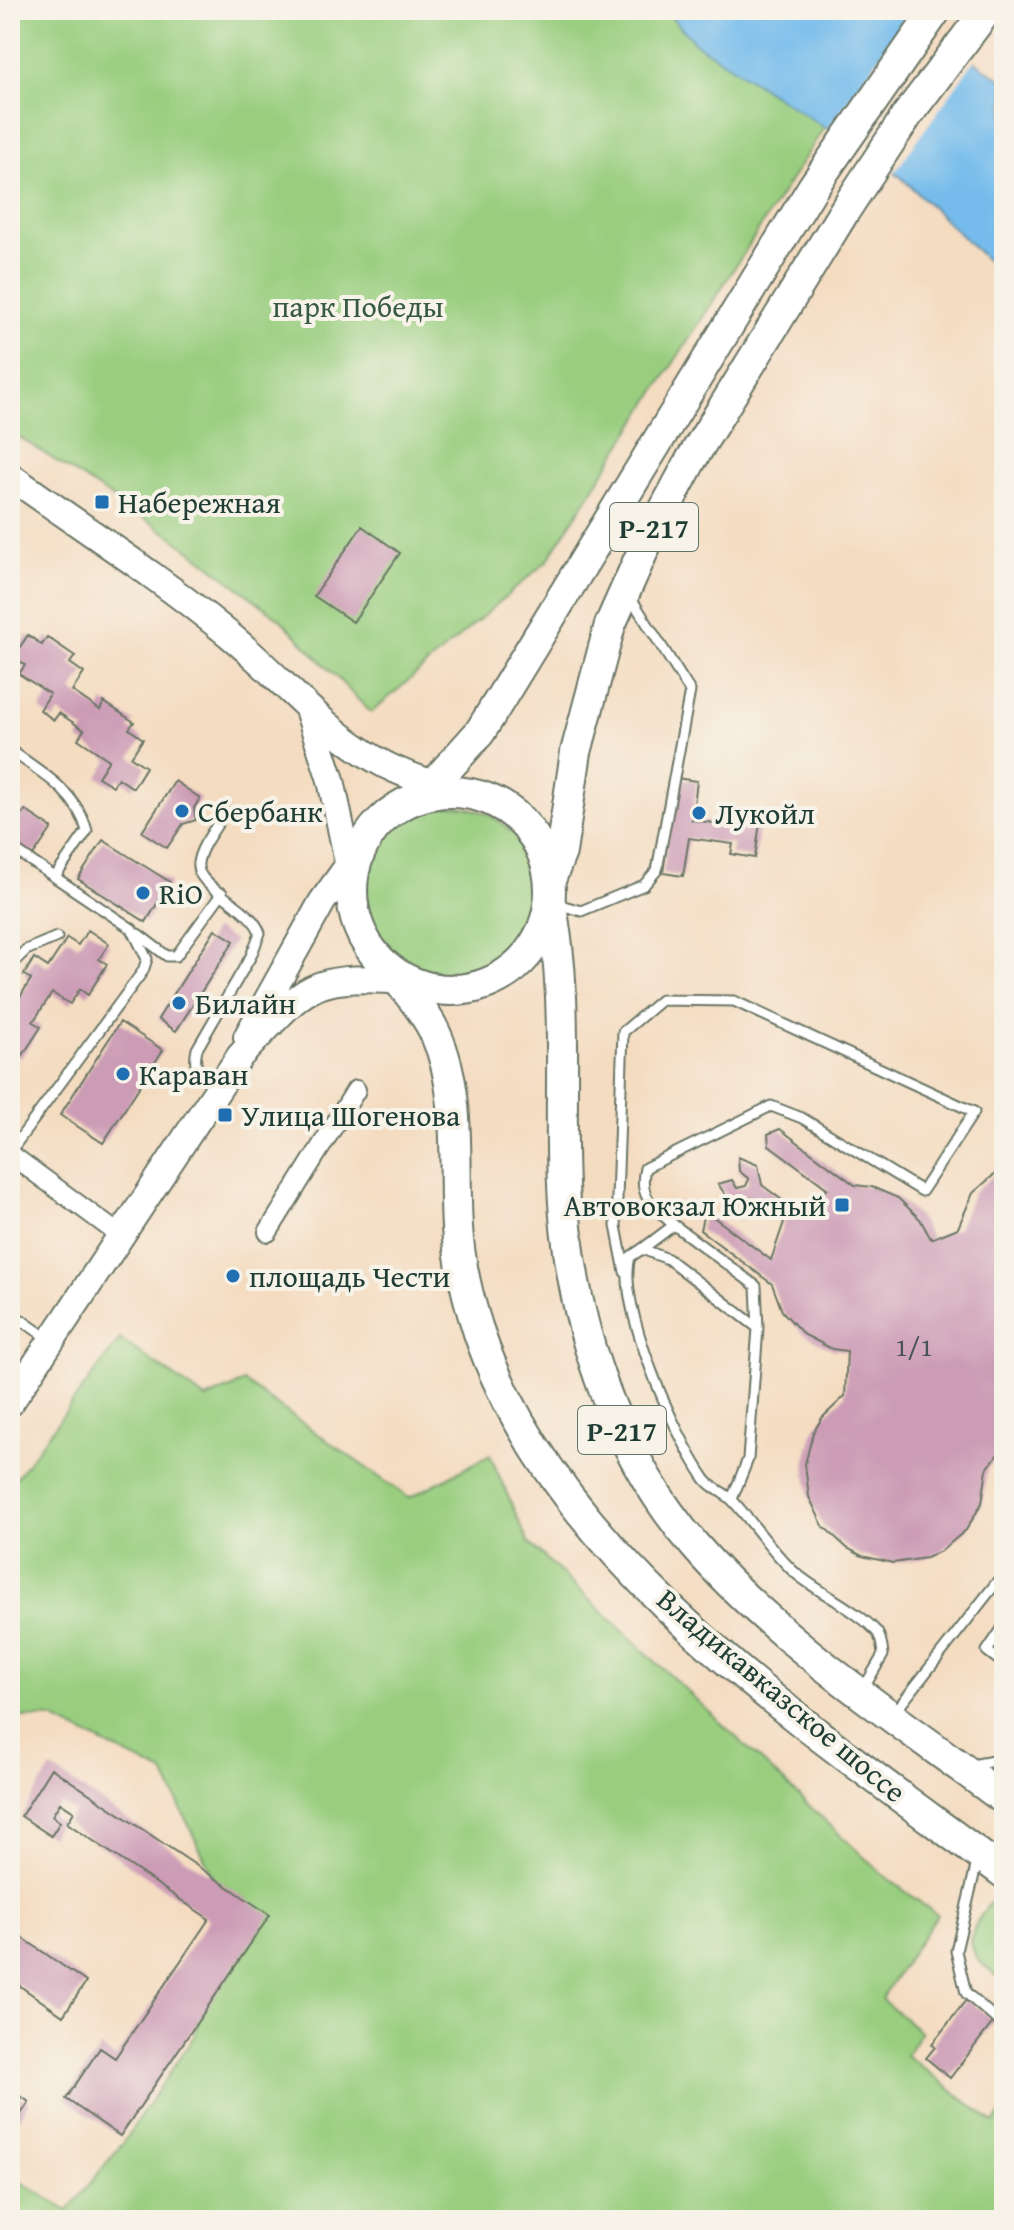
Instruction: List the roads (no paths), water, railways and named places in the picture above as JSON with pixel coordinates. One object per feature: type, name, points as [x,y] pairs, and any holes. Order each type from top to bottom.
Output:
[{"type":"main road","name":"Р-217","points":[[936,10],[813,187],[480,732],[439,791],[381,820],[354,864],[352,902],[364,941],[399,978],[434,990],[461,991],[488,984],[511,971],[530,952],[544,928],[561,852],[582,724],[610,625],[625,587],[691,460],[845,210],[908,114],[987,10]]},
{"type":"main road","name":"Р-217","points":[[439,791],[481,797],[520,820],[539,848],[550,891]]},
{"type":"main road","name":"Владикавказское шоссе","points":[[550,891],[559,944],[566,1223],[576,1295],[598,1371],[644,1474],[696,1548],[760,1609],[861,1692],[1004,1799]]},
{"type":"main road","name":"Владикавказское шоссе","points":[[399,978],[433,1029],[446,1062],[457,1229],[467,1293],[488,1355],[527,1434],[565,1491],[608,1542],[687,1623],[772,1696],[996,1864]]},
{"type":"street","points":[[10,476],[226,632],[262,661],[308,709],[380,762],[439,791]]},
{"type":"street","points":[[240,1056],[253,1022],[322,902],[354,864],[308,709]]},
{"type":"street","points":[[10,1403],[240,1056],[285,1007],[308,988],[337,979],[399,978]]},
{"type":"street","points":[[264,1229],[352,1088]]},
{"type":"street","points":[[10,1153],[121,1236]]},
{"type":"lane","points":[[550,891],[581,911],[644,885],[657,870],[690,691],[625,587]]},
{"type":"lane","points":[[10,750],[55,783],[82,810],[87,831],[55,877]]},
{"type":"lane","points":[[219,1088],[200,1076],[195,1057],[260,933],[250,916],[200,876],[197,865],[225,812]]},
{"type":"lane","points":[[10,847],[167,956],[176,956],[222,893]]},
{"type":"lane","points":[[10,1153],[143,971],[147,959],[132,929]]},
{"type":"lane","points":[[10,966],[26,950],[57,937]]},
{"type":"lane","points":[[732,1499],[748,1459],[758,1328],[756,1286],[674,1225],[646,1199],[641,1182],[645,1168],[771,1106],[802,1118],[922,1191],[974,1112],[734,1001],[661,1000],[623,1032],[616,1226],[645,1352],[675,1422],[707,1482],[732,1499],[758,1534],[796,1573],[876,1631],[883,1655],[861,1692]]},
{"type":"lane","points":[[625,1272],[630,1257],[674,1225]]},
{"type":"lane","points":[[642,1249],[668,1259],[758,1328]]},
{"type":"lane","points":[[10,1312],[52,1341]]},
{"type":"lane","points":[[892,1716],[1004,1573]]},
{"type":"lane","points":[[1004,1626],[987,1651],[1004,1664]]},
{"type":"lane","points":[[960,1767],[1004,1759]]},
{"type":"lane","points":[[996,1864],[956,1951],[966,1993],[1004,2026]]},
{"type":"water","points":[[665,10],[898,10],[1004,81],[1004,277],[902,178],[695,43]]},
{"type":"place","name":"Набережная","points":[[102,502]]},
{"type":"place","name":"Сбербанк","points":[[182,811]]},
{"type":"place","name":"Лукойл","points":[[699,813]]},
{"type":"place","name":"RiO","points":[[143,893]]},
{"type":"place","name":"Билайн","points":[[179,1003]]},
{"type":"place","name":"Караван","points":[[123,1074]]},
{"type":"place","name":"Улица Шогенова","points":[[225,1115]]},
{"type":"place","name":"Автовокзал Южный","points":[[842,1205]]},
{"type":"place","name":"площадь Чести","points":[[233,1276]]},
{"type":"park label","name":"парк Победы","points":[[358,306]]}]
